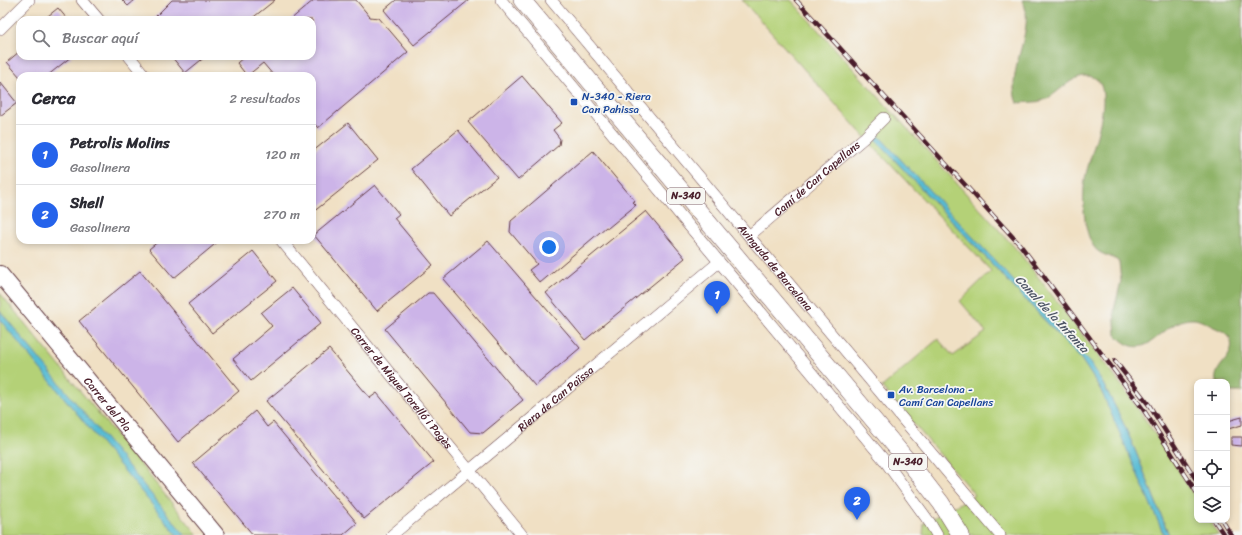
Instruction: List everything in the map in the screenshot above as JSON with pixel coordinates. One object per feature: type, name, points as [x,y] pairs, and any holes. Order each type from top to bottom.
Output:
[{"type":"main road","name":"Avinguda de Barcelona","points":[[522,0],[922,478],[941,503],[961,535]]},
{"type":"main road","name":"Carrer del Pla","points":[[0,274],[216,535]]},
{"type":"street","points":[[0,29],[29,0]]},
{"type":"street","points":[[82,0],[96,16]]},
{"type":"street","name":"Avinguda de Barcelona","points":[[501,0],[885,460],[937,535]]},
{"type":"street","name":"Avinguda de Barcelona","points":[[551,0],[1000,535]]},
{"type":"street","points":[[132,60],[142,72]]},
{"type":"street","name":"Camí de Can Capellans","points":[[748,236],[865,137],[884,118]]},
{"type":"street","name":"Carrer de Miquel Torelló i Pagès","points":[[284,244],[522,535]]},
{"type":"street","name":"Riera de Can Païssa","points":[[392,535],[719,262]]},
{"type":"street","name":"Avinguda de Barcelona","points":[[850,392],[885,460]]},
{"type":"green space","points":[[742,0],[791,0],[1018,251],[1122,386],[1162,444],[1194,495],[1194,523],[1211,523],[1219,535],[1169,535],[1124,425],[1114,404],[1090,363],[878,136],[875,139],[1081,359],[1106,400],[1117,422],[1164,535],[923,535],[924,523],[975,495],[882,387],[938,339],[953,356],[986,332],[960,301],[991,271],[870,143]]},
{"type":"green space","points":[[1022,0],[1242,0],[1242,392],[1230,392],[1230,379],[1216,379],[1220,366],[1230,353],[1231,341],[1229,336],[1225,333],[1204,322],[1193,319],[1182,321],[1172,326],[1146,345],[1137,347],[1127,344],[1116,335],[1114,310],[1121,281],[1119,262],[1099,252],[1094,247],[1090,240],[1084,214],[1085,179],[1100,121],[1103,104],[1102,90],[1097,80],[1086,76],[1074,79],[1049,98],[1044,100],[1017,103],[1014,91],[1015,78],[1024,36],[1026,11]]},
{"type":"green space","points":[[0,293],[198,535],[0,535]]},
{"type":"water","points":[[878,135],[1090,363],[1114,404],[1124,425],[1169,535],[1164,535],[1100,388],[1081,359],[875,139]]},
{"type":"water","points":[[0,311],[185,535],[177,535],[0,320]]},
{"type":"building","points":[[122,0],[135,0],[128,6]]},
{"type":"building","points":[[172,0],[275,0],[255,16],[156,16]]},
{"type":"building","points":[[314,0],[356,0],[370,17],[379,18],[408,52],[318,128],[316,126],[316,72],[271,72],[263,63],[252,72],[244,72],[237,63],[240,60],[316,60],[316,16],[295,16]]},
{"type":"building","points":[[396,0],[469,0],[414,45],[384,10]]},
{"type":"building","points":[[58,8],[65,16],[48,16]]},
{"type":"building","points":[[16,54],[16,60],[67,60],[52,72],[16,72],[7,62]]},
{"type":"building","points":[[174,60],[201,60],[186,72],[184,72]]},
{"type":"building","points":[[522,76],[562,123],[553,130],[560,139],[559,145],[518,180],[468,122]]},
{"type":"building","points":[[0,82],[16,104],[0,116]]},
{"type":"building","points":[[348,123],[378,160],[316,210],[316,149]]},
{"type":"building","points":[[458,130],[497,177],[449,216],[411,169]]},
{"type":"building","points":[[593,151],[635,201],[633,202],[636,205],[608,228],[606,227],[540,283],[529,270],[537,264],[510,232],[511,221]]},
{"type":"building","points":[[375,185],[399,214],[394,218],[433,265],[377,311],[316,237],[316,233]]},
{"type":"building","points":[[646,211],[685,258],[585,340],[546,293]]},
{"type":"building","points":[[488,241],[580,348],[535,386],[443,279]]},
{"type":"building","points":[[155,244],[215,244],[174,278],[149,249]]},
{"type":"building","points":[[253,251],[277,281],[212,333],[188,304]]},
{"type":"building","points":[[140,271],[239,391],[178,442],[79,321]]},
{"type":"building","points":[[292,288],[321,323],[251,381],[233,359],[272,326],[261,313]]},
{"type":"building","points":[[428,293],[433,293],[523,400],[483,433],[470,432],[385,329]]},
{"type":"building","points":[[329,349],[370,398],[377,393],[434,462],[364,519],[266,401]]},
{"type":"building","points":[[255,411],[267,427],[273,422],[357,523],[343,535],[253,535],[193,463]]},
{"type":"building","points":[[1242,417],[1242,425],[1230,428],[1230,420]]},
{"type":"building","points":[[1231,437],[1242,437],[1242,446],[1231,445]]},
{"type":"railway","points":[[796,0],[1021,246],[1143,409],[1194,488]]},
{"type":"railway","points":[[1115,361],[1149,405],[1194,476]]},
{"type":"railway","points":[[1216,523],[1224,535]]},
{"type":"railway","points":[[1224,523],[1231,535]]},
{"type":"place","name":"N-340 - Riera Can Pahissa","points":[[574,102]]},
{"type":"place","name":"Petrolis Molins","points":[[717,314]]},
{"type":"place","name":"Av. Barcelona - Camí Can Capellans","points":[[891,395]]},
{"type":"place","name":"Shell","points":[[857,520]]},
{"type":"water label","name":"Canal de la Infanta","points":[[1052,314]]}]
